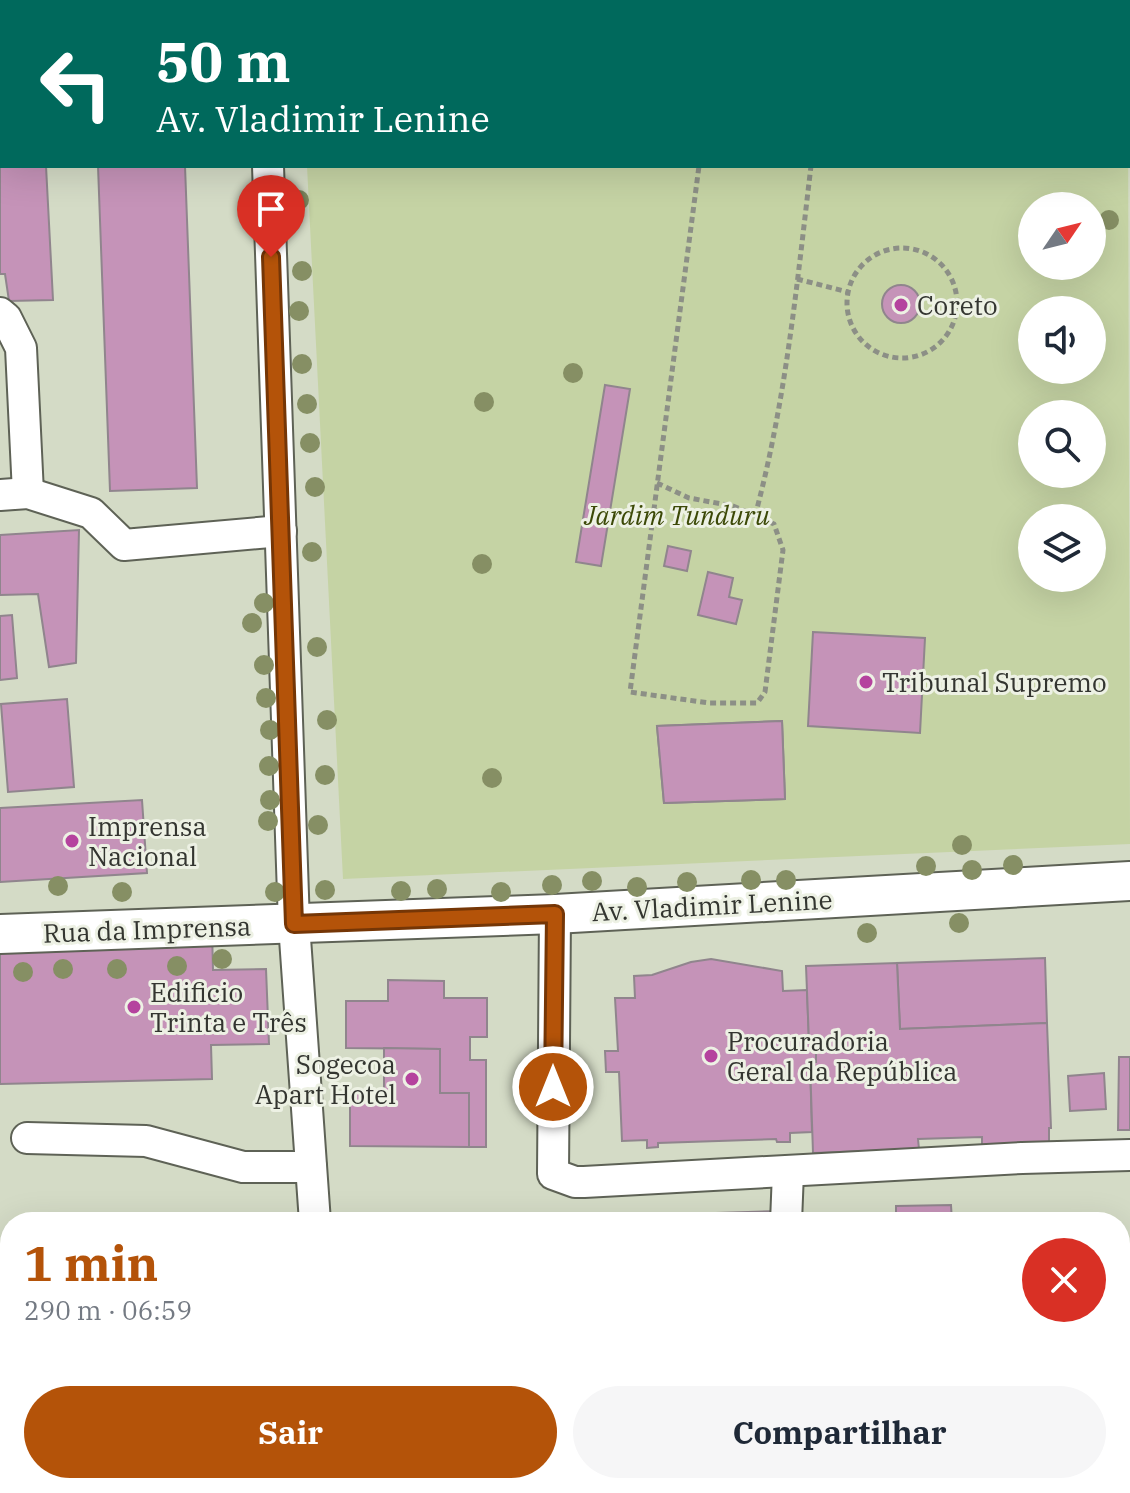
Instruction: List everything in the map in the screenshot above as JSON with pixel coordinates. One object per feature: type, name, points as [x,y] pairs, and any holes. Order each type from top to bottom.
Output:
[{"type":"main road","name":"Av. Vladimir Lenine","points":[[294,924],[555,914],[1130,881]]},
{"type":"main road","name":"Rua da Imprensa","points":[[0,934],[294,924]]},
{"type":"street","points":[[268,168],[294,924],[314,1212]]},
{"type":"street","points":[[0,313],[6,318],[10,348],[14,494],[91,513],[124,545],[281,531]]},
{"type":"street","points":[[555,914],[553,1174],[584,1182],[1130,1155]]},
{"type":"street","points":[[27,1138],[146,1141],[243,1167],[311,1167]]},
{"type":"street","points":[[786,1212],[788,1172]]},
{"type":"path","points":[[657,483],[689,498],[733,506],[774,524],[783,550],[765,692],[757,703],[709,703],[630,692],[657,483],[699,168]]},
{"type":"path","points":[[755,516],[765,481],[787,361],[811,168]]},
{"type":"path","points":[[911,247],[928,254],[943,266],[953,280],[958,298],[956,315],[950,332],[939,345],[915,356],[888,357],[872,350],[858,337],[849,320],[848,292],[859,266],[874,254],[892,248],[911,247]]},
{"type":"path","points":[[797,279],[848,292]]},
{"type":"shaded area","points":[[0,168],[1130,168],[1130,1212],[0,1212]]},
{"type":"green space","name":"Jardim Tunduru","points":[[307,168],[1128,168],[1130,844],[343,879]]},
{"type":"building","points":[[0,168],[46,168],[53,300],[9,301],[5,274],[0,274]]},
{"type":"building","points":[[98,168],[185,168],[197,488],[110,491]]},
{"type":"building","name":"Coreto","points":[[901,285],[914,291],[920,304],[914,317],[901,323],[888,317],[882,304],[888,291]]},
{"type":"building","points":[[605,385],[630,389],[601,566],[576,562]]},
{"type":"building","points":[[79,530],[76,663],[49,667],[38,594],[0,595],[0,535]]},
{"type":"building","points":[[668,546],[691,551],[687,571],[664,566]]},
{"type":"building","points":[[708,572],[733,578],[729,597],[742,600],[736,624],[698,615]]},
{"type":"building","points":[[12,615],[17,678],[0,680],[0,616]]},
{"type":"building","name":"Tribunal Supremo","points":[[813,632],[925,638],[920,733],[808,726]]},
{"type":"building","points":[[67,699],[74,787],[8,792],[1,704]]},
{"type":"building","points":[[782,721],[785,799],[664,803],[657,726]]},
{"type":"building","points":[[782,721],[785,799],[664,803],[657,726]]},
{"type":"building","name":"Imprensa Nacional","points":[[142,800],[147,873],[0,882],[0,808]]},
{"type":"building","name":"Edificio Trinta e Três","points":[[212,930],[213,970],[266,969],[269,1044],[211,1045],[212,1079],[0,1084],[0,936]]},
{"type":"building","points":[[1045,958],[1047,1023],[900,1029],[897,963]]},
{"type":"building","name":"Procuradoria Geral da República","points":[[711,959],[782,971],[783,991],[807,990],[809,1042],[816,1042],[816,1062],[810,1062],[812,1132],[790,1133],[790,1142],[777,1142],[776,1139],[658,1143],[658,1147],[647,1148],[647,1140],[622,1141],[619,1072],[606,1072],[605,1051],[618,1051],[615,998],[635,998],[634,976],[652,975]]},
{"type":"building","points":[[897,963],[900,1029],[1047,1023],[1049,1144],[982,1147],[982,1137],[918,1139],[919,1149],[813,1153],[810,1062],[816,1062],[816,1042],[809,1042],[806,966]]},
{"type":"building","points":[[388,980],[444,981],[444,998],[487,998],[487,1037],[470,1037],[470,1060],[486,1060],[486,1147],[469,1147],[469,1093],[440,1093],[440,1049],[346,1048],[346,1001],[388,1001]]},
{"type":"building","points":[[384,1048],[440,1049],[440,1093],[469,1093],[469,1147],[350,1146],[350,1092],[384,1091]]},
{"type":"building","points":[[1119,1057],[1130,1057],[1130,1130],[1118,1130]]},
{"type":"building","points":[[1104,1073],[1106,1109],[1070,1111],[1068,1076]]},
{"type":"building","points":[[951,1205],[951,1212],[896,1212],[896,1206]]},
{"type":"place","name":"Coreto","points":[[901,305]]},
{"type":"place","name":"Tribunal Supremo","points":[[866,682]]},
{"type":"place","name":"Imprensa Nacional","points":[[72,841]]},
{"type":"place","name":"Edificio Trinta e Três","points":[[134,1007]]},
{"type":"place","name":"Procuradoria Geral da República","points":[[711,1056]]},
{"type":"place","name":"Sogecoa Apart Hotel","points":[[412,1079]]},
{"type":"route","points":[[271,257],[294,924],[555,914],[553,1087]]}]
